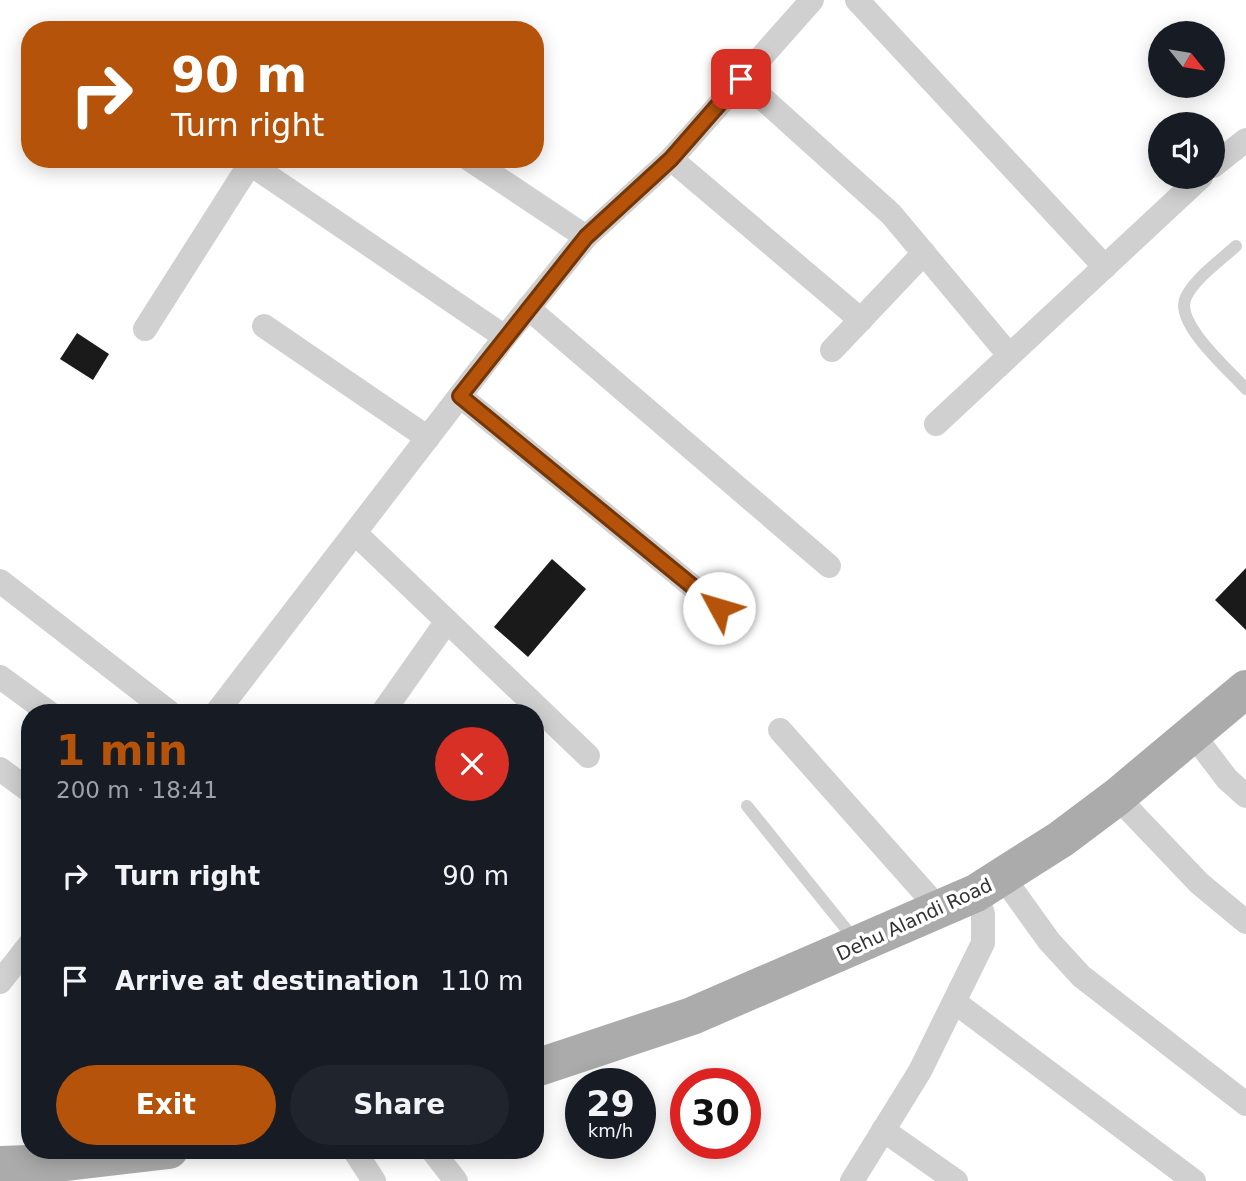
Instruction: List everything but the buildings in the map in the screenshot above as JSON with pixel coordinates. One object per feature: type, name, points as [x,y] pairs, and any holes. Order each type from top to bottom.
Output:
[{"type":"main road","name":"Dehu Alandi Road","points":[[544,1065],[692,1016],[859,946],[989,885],[1117,797],[1192,733],[1241,703]]},
{"type":"main road","points":[[0,1165],[59,1165],[103,1159]]},
{"type":"street","points":[[223,704],[505,337],[586,237],[671,159],[812,0]]},
{"type":"street","points":[[857,0],[1105,267]]},
{"type":"street","points":[[741,79],[861,184],[924,253],[1009,355]]},
{"type":"street","points":[[1225,157],[1246,140]]},
{"type":"street","points":[[671,159],[861,320]]},
{"type":"street","points":[[145,329],[244,168]]},
{"type":"street","points":[[258,168],[505,337]]},
{"type":"street","points":[[482,168],[586,237]]},
{"type":"street","points":[[936,424],[1188,189]]},
{"type":"street","points":[[832,350],[924,253]]},
{"type":"street","points":[[528,308],[829,566]]},
{"type":"street","points":[[264,326],[428,438]]},
{"type":"street","points":[[460,396],[719,608]]},
{"type":"street","points":[[355,533],[534,704]]},
{"type":"street","points":[[0,581],[159,704]]},
{"type":"street","points":[[389,704],[447,621]]},
{"type":"street","points":[[0,677],[37,704]]},
{"type":"street","points":[[544,714],[588,756]]},
{"type":"street","points":[[780,730],[940,910]]},
{"type":"street","points":[[1192,733],[1227,779],[1246,796]]},
{"type":"street","points":[[0,769],[21,784]]},
{"type":"street","points":[[1117,797],[1199,883],[1246,922]]},
{"type":"street","points":[[852,1181],[920,1071],[956,1003],[983,943],[983,914],[989,885]]},
{"type":"street","points":[[989,885],[1049,941],[1081,976],[1246,1104]]},
{"type":"street","points":[[0,982],[21,955]]},
{"type":"street","points":[[956,1003],[1194,1181]]},
{"type":"street","points":[[883,1130],[956,1181]]},
{"type":"street","points":[[360,1159],[374,1181]]},
{"type":"street","points":[[439,1159],[456,1181]]},
{"type":"lane","points":[[1236,246],[1186,295],[1182,307],[1187,323],[1246,389]]},
{"type":"lane","points":[[747,806],[859,946]]},
{"type":"route","points":[[719,608],[460,396],[586,237],[671,159],[741,79]]}]
